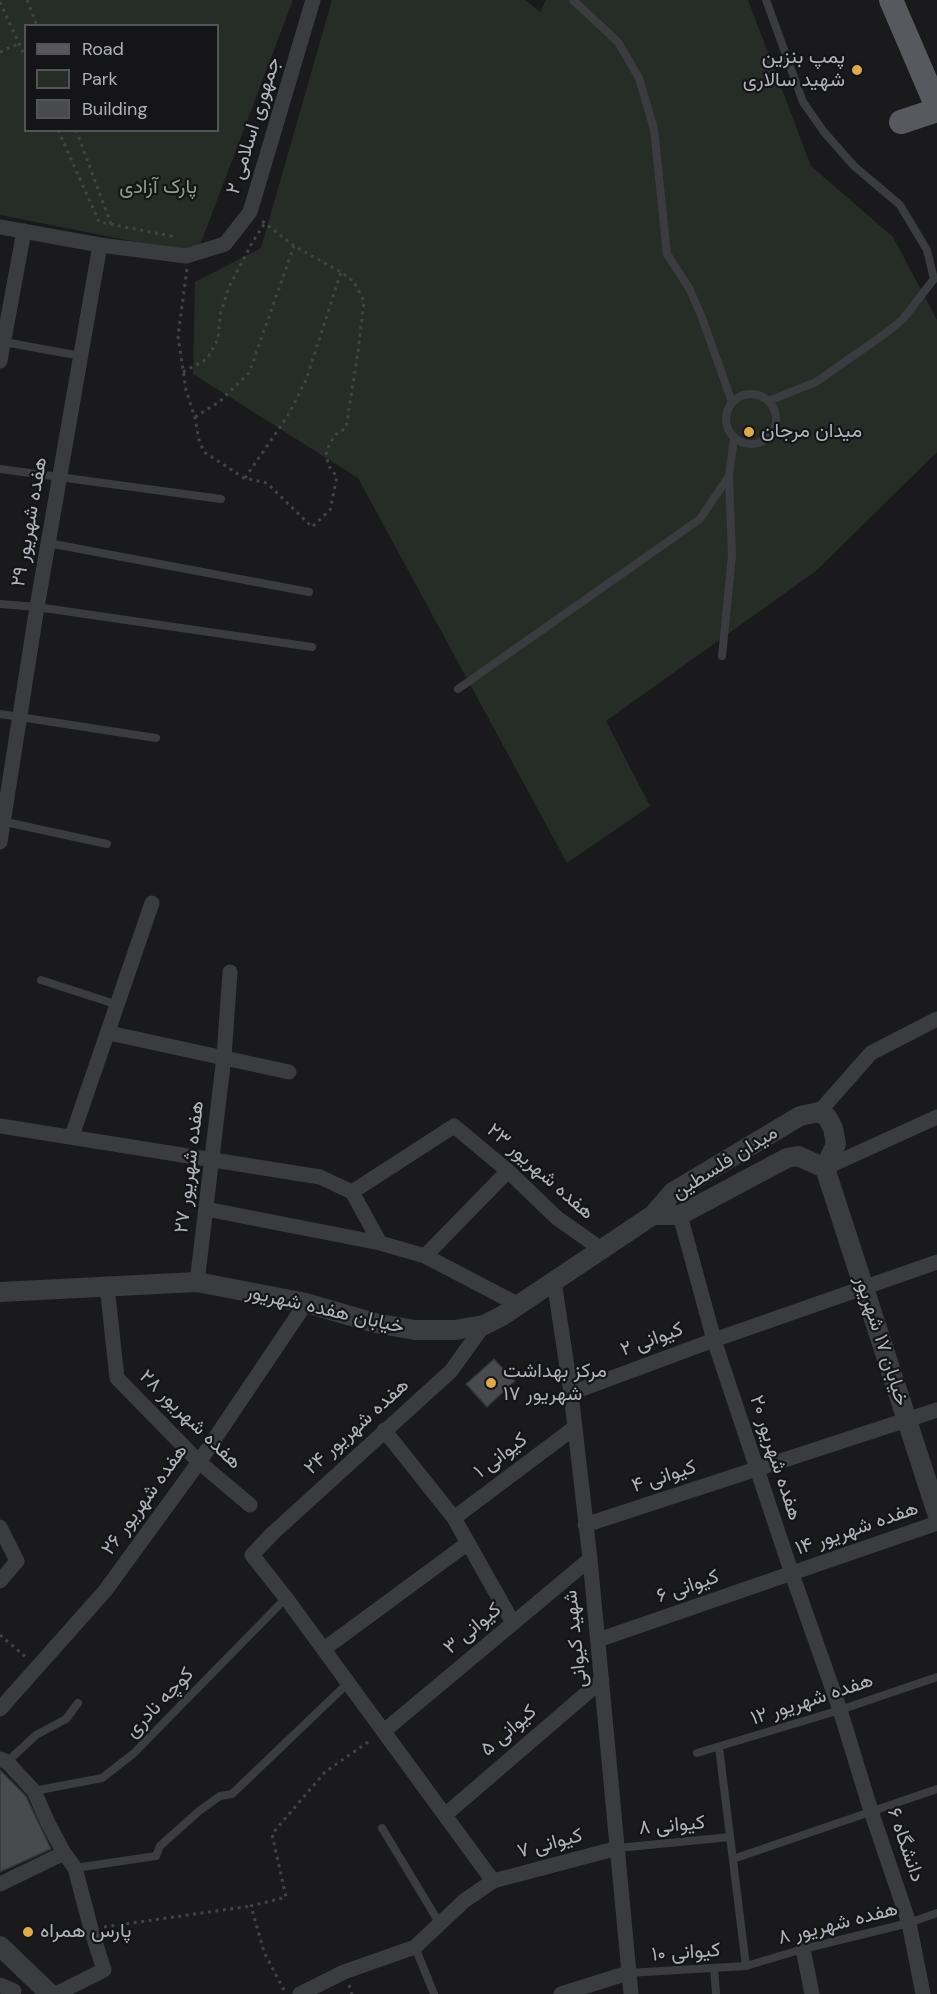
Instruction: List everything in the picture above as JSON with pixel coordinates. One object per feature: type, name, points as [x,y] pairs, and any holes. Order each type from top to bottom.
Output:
[{"type":"main road","points":[[891,0],[937,109],[901,122]]},
{"type":"street","name":"جمهوری اسلامی ۲","points":[[0,227],[100,245],[186,256],[225,244],[250,212],[313,0]]},
{"type":"street","points":[[0,361],[24,231]]},
{"type":"street","name":"هفده شهریور ۲۹","points":[[0,842],[37,608],[100,245]]},
{"type":"street","points":[[72,1136],[152,903]]},
{"type":"street","name":"هفده شهریور ۲۷","points":[[196,1281],[224,1057],[230,972]]},
{"type":"street","points":[[825,1168],[836,1144],[833,1128],[827,1117],[819,1112],[871,1053],[937,1019]]},
{"type":"street","points":[[109,1033],[289,1072]]},
{"type":"street","name":"میدان فلسطین","points":[[653,1215],[673,1192],[800,1116],[819,1112]]},
{"type":"street","points":[[825,1168],[937,1117]]},
{"type":"street","points":[[0,1126],[320,1177],[352,1192],[380,1243]]},
{"type":"street","name":"هفده شهریور ۲۳","points":[[352,1192],[454,1126],[508,1171],[557,1218],[601,1249]]},
{"type":"street","name":"میدان فلسطین","points":[[653,1215],[680,1215],[786,1158],[798,1156],[825,1168]]},
{"type":"street","name":"خیابان ۱۷ شهریور","points":[[825,1168],[937,1513]]},
{"type":"street","points":[[425,1256],[508,1171]]},
{"type":"street","points":[[206,1209],[380,1243],[425,1256],[519,1305]]},
{"type":"street","name":"خیابان هفده شهریور","points":[[0,1292],[196,1281],[306,1303],[375,1323],[415,1330],[455,1330],[484,1325],[519,1305],[653,1215]]},
{"type":"street","name":"هفده شهریور ۲۰","points":[[680,1215],[714,1340],[756,1469],[840,1710]]},
{"type":"street","name":"کیوانی ۲","points":[[571,1393],[937,1262]]},
{"type":"street","name":"شهید کیوانی","points":[[554,1281],[571,1393],[590,1559],[631,1994]]},
{"type":"street","name":"هفده شهریور ۲۸","points":[[107,1286],[117,1378],[200,1462],[250,1505]]},
{"type":"street","name":"هفده شهریور ۲۶","points":[[0,1709],[105,1591],[200,1462],[306,1303]]},
{"type":"street","name":"هفده شهریور ۲۴","points":[[286,1598],[252,1554],[384,1430],[451,1371],[484,1325]]},
{"type":"street","name":"کیوانی ۴","points":[[585,1525],[937,1410]]},
{"type":"street","name":"کیوانی ۱","points":[[454,1518],[574,1428]]},
{"type":"street","points":[[384,1430],[454,1518],[513,1623]]},
{"type":"street","name":"هفده شهریور ۱۴","points":[[792,1574],[937,1523]]},
{"type":"street","points":[[0,1527],[17,1561],[0,1581]]},
{"type":"street","points":[[324,1649],[468,1543]]},
{"type":"street","name":"کیوانی ۳","points":[[384,1731],[590,1559]]},
{"type":"street","name":"کیوانی ۶","points":[[598,1640],[792,1574]]},
{"type":"street","points":[[286,1598],[493,1881]]},
{"type":"street","name":"کیوانی ۵","points":[[445,1815],[602,1680]]},
{"type":"street","name":"دانشگاه ۶","points":[[840,1710],[909,1923],[923,1994]]},
{"type":"street","points":[[3,1761],[34,1791],[64,1852],[75,1868],[104,1970],[56,1994]]},
{"type":"street","name":"کیوانی ۷","points":[[415,1947],[464,1901],[493,1881],[618,1848]]},
{"type":"street","points":[[0,1884],[64,1852]]},
{"type":"street","points":[[0,1946],[50,1994]]},
{"type":"street","points":[[300,1994],[344,1972],[415,1947]]},
{"type":"street","points":[[803,1949],[812,1994]]},
{"type":"street","points":[[561,1994],[628,1973]]},
{"type":"lane","points":[[573,0],[618,42],[639,78],[654,129],[667,254],[689,288],[701,315],[732,402]]},
{"type":"lane","points":[[766,0],[803,102],[824,132],[854,166],[900,205],[927,250],[935,279],[903,319],[886,333],[816,382],[768,401]]},
{"type":"lane","points":[[3,342],[81,356]]},
{"type":"lane","points":[[750,394],[759,395],[768,401],[774,408],[776,418],[769,436],[761,442],[752,444],[742,443],[734,438],[728,430],[726,420],[727,410],[732,402],[740,396],[750,394]]},
{"type":"lane","points":[[722,656],[732,556],[729,476],[734,438]]},
{"type":"lane","points":[[0,469],[221,499]]},
{"type":"lane","points":[[458,689],[700,519],[729,476]]},
{"type":"lane","points":[[48,543],[309,592]]},
{"type":"lane","points":[[0,604],[312,647]]},
{"type":"lane","points":[[0,714],[156,738]]},
{"type":"lane","points":[[2,821],[107,843]]},
{"type":"lane","points":[[41,980],[118,1005]]},
{"type":"lane","name":"کوچه نادری","points":[[34,1791],[102,1778],[133,1754],[286,1598]]},
{"type":"lane","name":"هفده شهریور ۱۲","points":[[697,1753],[840,1710],[937,1677]]},
{"type":"lane","points":[[75,1868],[156,1856],[160,1846],[199,1811],[220,1796],[232,1794],[348,1683]]},
{"type":"lane","points":[[3,1761],[36,1736],[66,1719],[78,1703]]},
{"type":"lane","points":[[719,1747],[746,1966]]},
{"type":"lane","points":[[733,1859],[937,1790]]},
{"type":"lane","points":[[382,1828],[440,1924]]},
{"type":"lane","name":"کیوانی ۸","points":[[618,1848],[730,1837]]},
{"type":"lane","name":"هفده شهریور ۸","points":[[746,1966],[803,1949],[909,1923],[937,1913]]},
{"type":"lane","points":[[415,1947],[434,1994]]},
{"type":"lane","name":"کیوانی ۱۰","points":[[628,1973],[746,1966]]},
{"type":"lane","points":[[714,1968],[716,1994]]},
{"type":"lane","points":[[10,1990],[34,1979]]},
{"type":"path","points":[[27,0],[36,24]]},
{"type":"path","points":[[0,2],[24,55]]},
{"type":"path","points":[[0,52],[18,44]]},
{"type":"path","points":[[59,132],[99,222],[171,236],[186,256],[187,277],[178,336],[186,390],[204,452],[244,478],[267,483],[312,526],[330,510],[337,477],[328,465],[326,450],[335,435],[346,428],[364,301],[354,282],[341,272],[294,246],[250,212]]},
{"type":"path","points":[[77,132],[111,225]]},
{"type":"path","points":[[183,372],[207,359],[218,339],[220,315],[229,287],[253,241],[265,224]]},
{"type":"path","points":[[195,417],[219,402],[249,373],[294,246]]},
{"type":"path","points":[[244,478],[286,417],[306,380],[341,272]]},
{"type":"path","points":[[0,1635],[37,1667]]},
{"type":"path","points":[[91,1929],[251,1906],[286,1897],[272,1834],[325,1772],[384,1731]]},
{"type":"path","points":[[251,1906],[264,1952],[287,1994]]},
{"type":"green space","name":"پارک آزادی","points":[[0,0],[293,0],[200,245],[187,252],[0,215]]},
{"type":"green space","points":[[332,0],[525,0],[540,12],[546,0],[748,0],[811,166],[893,237],[937,320],[937,452],[816,571],[606,721],[650,806],[567,863],[358,478],[193,374],[195,282],[261,248]]},
{"type":"building","name":"مرکز بهداشت ۱۷ شهریور","points":[[494,1359],[515,1381],[487,1407],[466,1384]]},
{"type":"building","points":[[0,1770],[26,1796],[51,1849],[0,1872]]},
{"type":"place","name":"پمپ بنزین شهید سالاری","points":[[857,70]]},
{"type":"place","name":"میدان مرجان","points":[[749,432]]},
{"type":"place","name":"مرکز بهداشت ۱۷ شهریور","points":[[491,1383]]},
{"type":"place","name":"پارس همراه","points":[[28,1932]]}]
